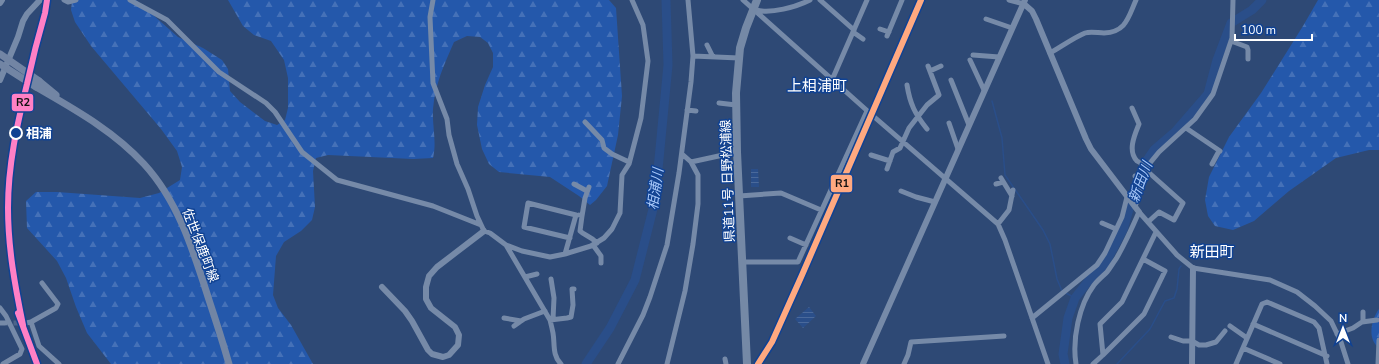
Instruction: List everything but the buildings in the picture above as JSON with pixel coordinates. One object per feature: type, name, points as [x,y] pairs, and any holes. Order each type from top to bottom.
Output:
[{"type":"main road","name":"県道11号 日野松浦線","points":[[747,364],[736,104],[739,58],[746,28],[757,0]]},
{"type":"main road","name":"佐世保鹿町線","points":[[0,54],[68,106],[122,143],[145,165],[163,189],[182,223],[229,364]]},
{"type":"main road","name":"佐世保鹿町線","points":[[0,64],[38,84]]},
{"type":"street","points":[[0,79],[18,37],[23,21],[40,0]]},
{"type":"street","points":[[64,0],[68,2],[76,0]]},
{"type":"street","points":[[130,0],[167,20],[219,72],[266,103],[275,112],[302,152],[337,180],[433,206],[481,225]]},
{"type":"street","points":[[433,0],[430,17],[433,83],[447,119],[449,135],[457,164],[481,225],[484,231],[490,233],[506,245],[522,251],[550,257],[565,254],[595,244],[604,238],[612,229],[620,213],[622,175],[629,162],[641,118],[648,62],[643,25],[632,0]]},
{"type":"street","points":[[618,364],[643,315],[667,246],[682,154],[693,56],[688,0]]},
{"type":"street","points":[[743,0],[902,142],[998,224],[1005,240],[1048,364]]},
{"type":"street","points":[[753,9],[762,12],[797,6],[810,0]]},
{"type":"street","points":[[820,0],[863,39]]},
{"type":"street","points":[[832,80],[867,0]]},
{"type":"street","points":[[880,29],[888,34],[902,0]]},
{"type":"street","points":[[1008,0],[1024,2],[1032,11],[1091,149],[1133,204],[1177,255],[1193,268],[1270,280],[1297,292],[1331,321],[1348,364]]},
{"type":"street","points":[[1050,54],[1086,33],[1118,31],[1128,18],[1136,0]]},
{"type":"street","points":[[1076,364],[1076,337],[1082,308],[1088,293],[1095,283],[1107,272],[1116,258],[1133,204],[1148,168],[1159,152],[1195,119],[1213,94],[1231,41],[1233,0]]},
{"type":"street","points":[[863,364],[1024,2]]},
{"type":"street","points":[[986,19],[1012,28]]},
{"type":"street","points":[[1231,41],[1247,47],[1248,59]]},
{"type":"street","points":[[707,45],[713,56]]},
{"type":"street","points":[[693,56],[739,58]]},
{"type":"street","points":[[984,90],[972,57],[999,57]]},
{"type":"street","points":[[887,169],[893,152],[900,148],[909,128],[927,105],[940,95],[929,68],[941,66]]},
{"type":"street","points":[[951,80],[969,126]]},
{"type":"street","points":[[908,86],[909,100],[918,117],[927,129]]},
{"type":"street","points":[[719,103],[736,104]]},
{"type":"street","points":[[1132,108],[1139,124],[1132,148],[1133,156],[1138,162],[1148,168],[1183,203],[1174,220],[1159,212],[1148,222]]},
{"type":"street","points":[[687,110],[696,111]]},
{"type":"street","points":[[742,262],[798,262],[867,111]]},
{"type":"street","points":[[585,122],[602,140],[604,148],[612,154],[629,162]]},
{"type":"street","points":[[949,123],[958,149]]},
{"type":"street","points":[[1186,128],[1220,151],[1212,164]]},
{"type":"street","points":[[691,162],[737,152]]},
{"type":"street","points":[[667,364],[684,291],[694,238],[698,204],[698,175],[691,162],[682,154]]},
{"type":"street","points":[[871,155],[890,161]]},
{"type":"street","points":[[1135,176],[1144,178]]},
{"type":"street","points":[[996,184],[1002,180],[1012,193],[1009,210],[998,224]]},
{"type":"street","points":[[574,184],[588,189],[580,230],[583,235],[591,237],[603,255],[601,263]]},
{"type":"street","points":[[901,191],[935,202]]},
{"type":"street","points":[[739,196],[782,194],[822,210]]},
{"type":"street","points":[[570,238],[524,227],[528,203],[582,216]]},
{"type":"street","points":[[1032,318],[1097,265],[1105,253],[1122,217],[1133,204]]},
{"type":"street","points":[[565,254],[576,215]]},
{"type":"street","points":[[1102,223],[1116,230]]},
{"type":"street","points":[[382,287],[405,311],[428,350],[432,354],[442,356],[449,355],[458,345],[459,335],[455,327],[430,308],[426,300],[426,287],[429,276],[437,267],[484,231]]},
{"type":"street","points":[[1103,355],[1100,324],[1122,302],[1156,232]]},
{"type":"street","points":[[790,238],[806,245]]},
{"type":"street","points":[[506,245],[545,311],[552,320]]},
{"type":"street","points":[[1093,364],[1144,314],[1165,271],[1143,259]]},
{"type":"street","points":[[1192,364],[1193,268]]},
{"type":"street","points":[[525,277],[538,274]]},
{"type":"street","points":[[551,279],[554,298],[552,320],[554,354],[561,364]]},
{"type":"street","points":[[42,284],[58,304],[56,308],[28,323],[39,346],[59,364]]},
{"type":"street","points":[[552,320],[571,317],[573,305],[572,289],[574,289]]},
{"type":"street","points":[[1236,364],[1262,304],[1267,302],[1314,322],[1319,328],[1328,364]]},
{"type":"street","points":[[0,308],[6,316],[22,349],[15,362],[3,364]]},
{"type":"street","points":[[514,326],[521,321],[545,311]]},
{"type":"street","points":[[1363,312],[1363,322]]},
{"type":"street","points":[[504,318],[521,321]]},
{"type":"street","points":[[1337,334],[1353,328],[1363,322],[1377,320]]},
{"type":"street","points":[[1253,324],[1327,356]]},
{"type":"street","points":[[1230,326],[1247,338]]},
{"type":"street","points":[[1171,337],[1183,341],[1192,340],[1199,345],[1206,345],[1216,342],[1226,331]]},
{"type":"street","points":[[904,364],[911,342],[1004,336]]},
{"type":"street","points":[[1378,364],[1379,340]]},
{"type":"street","points":[[1243,348],[1280,364]]},
{"type":"green space","points":[[136,0],[178,37],[203,48],[222,60],[228,69],[230,91],[240,102],[265,121],[277,125],[285,120],[288,108],[288,78],[284,60],[271,41],[254,35],[243,26],[228,0],[609,0],[616,8],[622,96],[618,135],[607,186],[590,205],[550,177],[499,172],[489,164],[482,149],[477,125],[478,107],[493,67],[493,53],[488,43],[480,37],[467,36],[454,42],[438,83],[433,109],[435,146],[433,158],[413,159],[328,155],[316,158],[313,171],[315,207],[312,220],[301,231],[284,242],[276,256],[273,295],[278,308],[291,325],[313,364],[111,364],[87,333],[66,278],[57,261],[27,228],[26,201],[36,192],[57,192],[140,198],[159,193],[180,180],[182,167],[177,151],[161,129],[91,46],[75,22],[71,10],[72,1]]},
{"type":"green space","points":[[1318,0],[1379,0],[1379,150],[1369,150],[1336,158],[1289,191],[1254,221],[1233,230],[1215,226],[1208,216],[1205,200],[1209,177],[1229,137],[1261,93]]},
{"type":"green space","points":[[1379,309],[1379,348],[1373,340],[1372,324]]},
{"type":"shaded area","points":[[751,169],[758,169],[759,187],[751,187]]},
{"type":"shaded area","points":[[809,307],[816,316],[803,328],[795,319]]},
{"type":"waterway","name":"相浦川","points":[[586,364],[610,328],[635,280],[655,201],[668,65],[666,0]]},
{"type":"waterway","name":"新田川","points":[[1065,364],[1063,354],[1068,318],[1075,298],[1090,279],[1105,264],[1123,230],[1137,181],[1145,163],[1154,150],[1175,132],[1208,94],[1217,60],[1231,23],[1252,10],[1262,0]]},
{"type":"waterway","points":[[992,101],[1002,138],[1005,175],[1043,230],[1050,244],[1057,279],[1062,291]]},
{"type":"waterway","points":[[1117,364],[1150,329],[1165,301],[1174,298],[1177,289],[1179,269],[1181,266]]},
{"type":"waterway","points":[[1066,293],[1075,298]]},
{"type":"tunnel","points":[[6,323],[26,323]]},
{"type":"transit line","name":"R2","points":[[23,325],[9,238],[8,192],[14,145],[20,115],[47,0]]},
{"type":"transit line","name":"R1","points":[[758,364],[772,342],[921,0]]},
{"type":"transit line","name":"R2","points":[[18,313],[37,364]]},
{"type":"place","name":"相浦","points":[[16,133]]},
{"type":"district","name":"上相浦町","points":[[817,86]]},
{"type":"district","name":"新田町","points":[[1212,252]]}]
